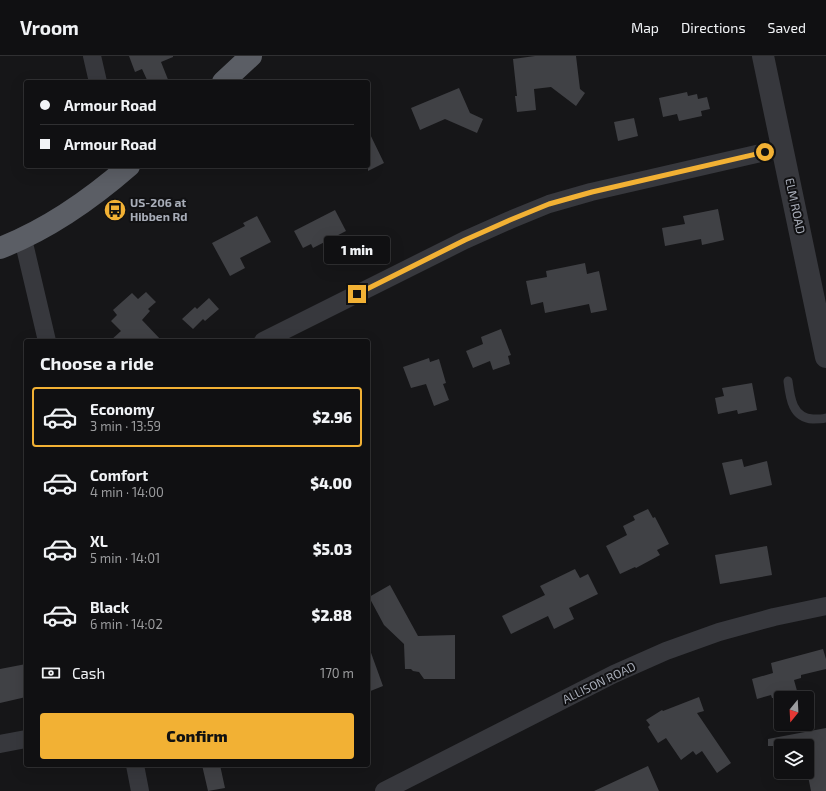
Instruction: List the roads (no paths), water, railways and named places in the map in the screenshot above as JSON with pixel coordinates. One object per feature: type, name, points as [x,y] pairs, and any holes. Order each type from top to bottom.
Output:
[{"type":"highway","points":[[225,80],[251,56]]},
{"type":"highway","points":[[0,248],[22,239],[69,213],[97,194],[123,169]]},
{"type":"street","points":[[92,56],[98,80]]},
{"type":"street","name":"ELM ROAD","points":[[763,56],[826,357]]},
{"type":"street","points":[[267,339],[465,240],[549,204],[592,192],[783,148]]},
{"type":"street","points":[[22,239],[47,339]]},
{"type":"street","name":"ALLISON ROAD","points":[[384,791],[614,674],[666,651],[719,632],[774,617],[826,606]]},
{"type":"street","points":[[0,744],[24,739]]},
{"type":"street","points":[[135,767],[140,791]]},
{"type":"lane","points":[[788,380],[793,404],[797,413],[807,418],[826,418]]},
{"type":"place","name":"US-206 at Hibben Rd","points":[[115,210]]}]
